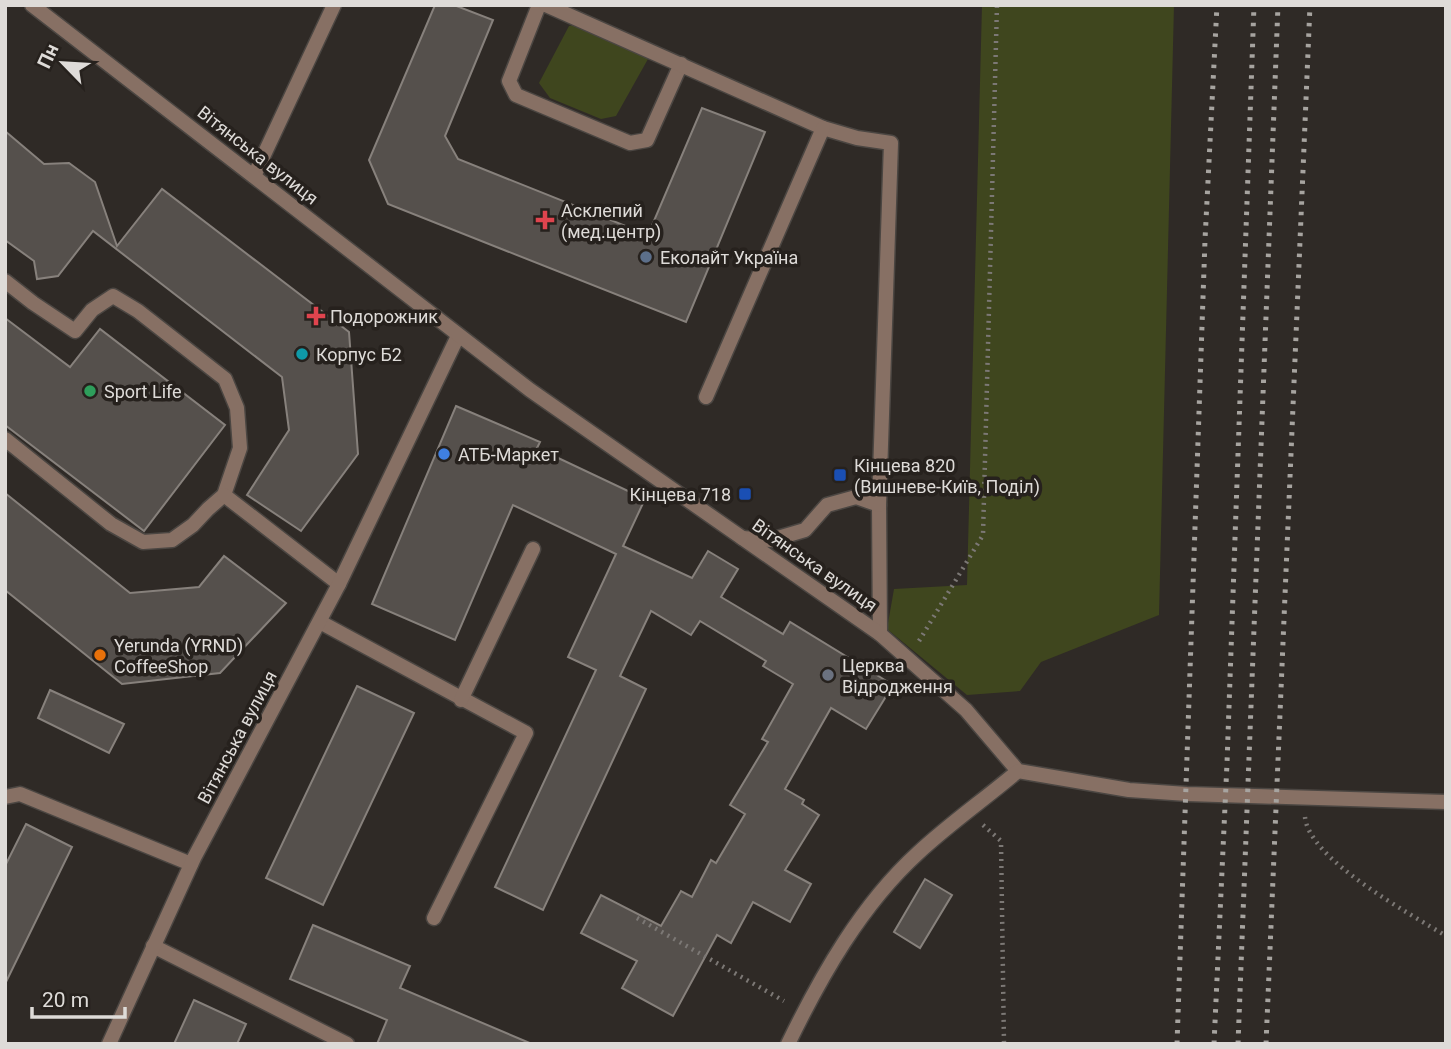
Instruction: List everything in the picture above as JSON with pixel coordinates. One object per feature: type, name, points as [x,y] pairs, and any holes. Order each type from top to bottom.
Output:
[{"type":"street","name":"Вітянська вулиця","points":[[32,5],[530,390],[880,634],[966,710],[1018,771]]},
{"type":"street","points":[[254,176],[334,5]]},
{"type":"street","points":[[539,5],[509,81],[516,95],[630,143],[647,140],[681,64]]},
{"type":"street","points":[[546,5],[823,128],[891,144],[880,505],[880,634]]},
{"type":"street","points":[[706,397],[823,128]]},
{"type":"street","points":[[5,281],[75,331],[92,310],[113,296],[138,311],[225,379],[237,408],[240,448],[224,495],[193,525],[172,540],[143,542],[111,524],[5,439]]},
{"type":"street","name":"Вітянська вулиця","points":[[109,1044],[191,864],[320,622],[458,336]]},
{"type":"street","points":[[224,495],[339,584]]},
{"type":"street","points":[[742,538],[771,540],[805,530],[827,505],[856,497],[880,505]]},
{"type":"street","points":[[461,700],[533,549]]},
{"type":"street","points":[[320,622],[526,733],[434,918]]},
{"type":"street","points":[[788,1044],[814,990],[869,907],[916,854],[1018,771],[1152,792],[1446,802]]},
{"type":"street","points":[[5,797],[20,794],[191,864]]},
{"type":"street","points":[[153,946],[347,1044]]},
{"type":"path","points":[[909,657],[984,535],[997,5]]},
{"type":"path","points":[[1304,799],[1306,824],[1321,850],[1369,889],[1446,936]]},
{"type":"path","points":[[969,812],[1001,841],[1004,1044]]},
{"type":"path","points":[[637,918],[784,1001]]},
{"type":"green space","points":[[982,5],[1174,5],[1159,615],[1041,662],[1020,691],[967,695],[887,629],[894,589],[967,585]]},
{"type":"green space","points":[[585,22],[638,42],[648,59],[616,116],[601,119],[550,98],[539,83],[569,26]]},
{"type":"building","points":[[435,5],[454,5],[493,20],[445,136],[458,159],[648,235],[702,108],[765,132],[686,322],[388,204],[369,160]]},
{"type":"building","name":"Корпус Б2","points":[[5,131],[44,164],[69,163],[95,182],[117,246],[162,189],[349,332],[358,454],[301,531],[247,495],[289,430],[282,377],[93,231],[58,276],[37,279],[34,261],[5,240]]},
{"type":"building","points":[[5,318],[70,367],[100,329],[225,425],[144,531],[5,425]]},
{"type":"building","points":[[456,406],[540,442],[537,448],[645,499],[623,546],[692,578],[708,551],[738,569],[721,597],[783,634],[790,622],[893,685],[866,729],[831,708],[785,789],[804,800],[802,804],[819,815],[785,870],[811,884],[790,922],[753,902],[731,943],[717,935],[673,1016],[622,988],[637,961],[581,933],[601,895],[661,926],[681,891],[692,897],[711,860],[716,863],[745,814],[730,805],[768,742],[762,739],[793,684],[763,666],[766,661],[700,621],[691,635],[651,611],[620,676],[646,689],[543,910],[495,887],[596,670],[568,657],[616,554],[513,505],[455,640],[372,604]]},
{"type":"building","points":[[5,493],[130,593],[199,587],[224,556],[286,603],[220,673],[122,684],[5,590]]},
{"type":"building","points":[[357,686],[414,713],[323,905],[266,878]]},
{"type":"building","points":[[50,690],[124,724],[109,753],[38,718]]},
{"type":"building","points":[[26,824],[72,847],[5,984],[5,866]]},
{"type":"building","points":[[925,879],[952,895],[920,948],[894,932]]},
{"type":"building","points":[[313,925],[410,966],[400,988],[532,1044],[377,1044],[387,1020],[290,979]]},
{"type":"building","points":[[194,1000],[246,1024],[237,1044],[174,1044]]},
{"type":"railway","points":[[1177,1044],[1205,240],[1217,5]]},
{"type":"railway","points":[[1214,1044],[1227,763],[1254,5]]},
{"type":"railway","points":[[1238,1044],[1278,5]]},
{"type":"railway","points":[[1266,1044],[1310,5]]},
{"type":"place","name":"Асклепий (мед.центр)","points":[[545,220]]},
{"type":"place","name":"Еколайт Україна","points":[[646,257]]},
{"type":"place","name":"Подорожник","points":[[316,316]]},
{"type":"place","name":"Корпус Б2","points":[[302,354]]},
{"type":"place","name":"Sport Life","points":[[90,391]]},
{"type":"place","name":"АТБ-Маркет","points":[[444,454]]},
{"type":"place","name":"Кінцева 820 (Вишневе-Київ, Поділ)","points":[[840,475]]},
{"type":"place","name":"Кінцева 718","points":[[745,494]]},
{"type":"place","name":"Yerunda (YRND) CoffeeShop","points":[[100,655]]},
{"type":"place","name":"Церква Відродження","points":[[828,675]]}]
